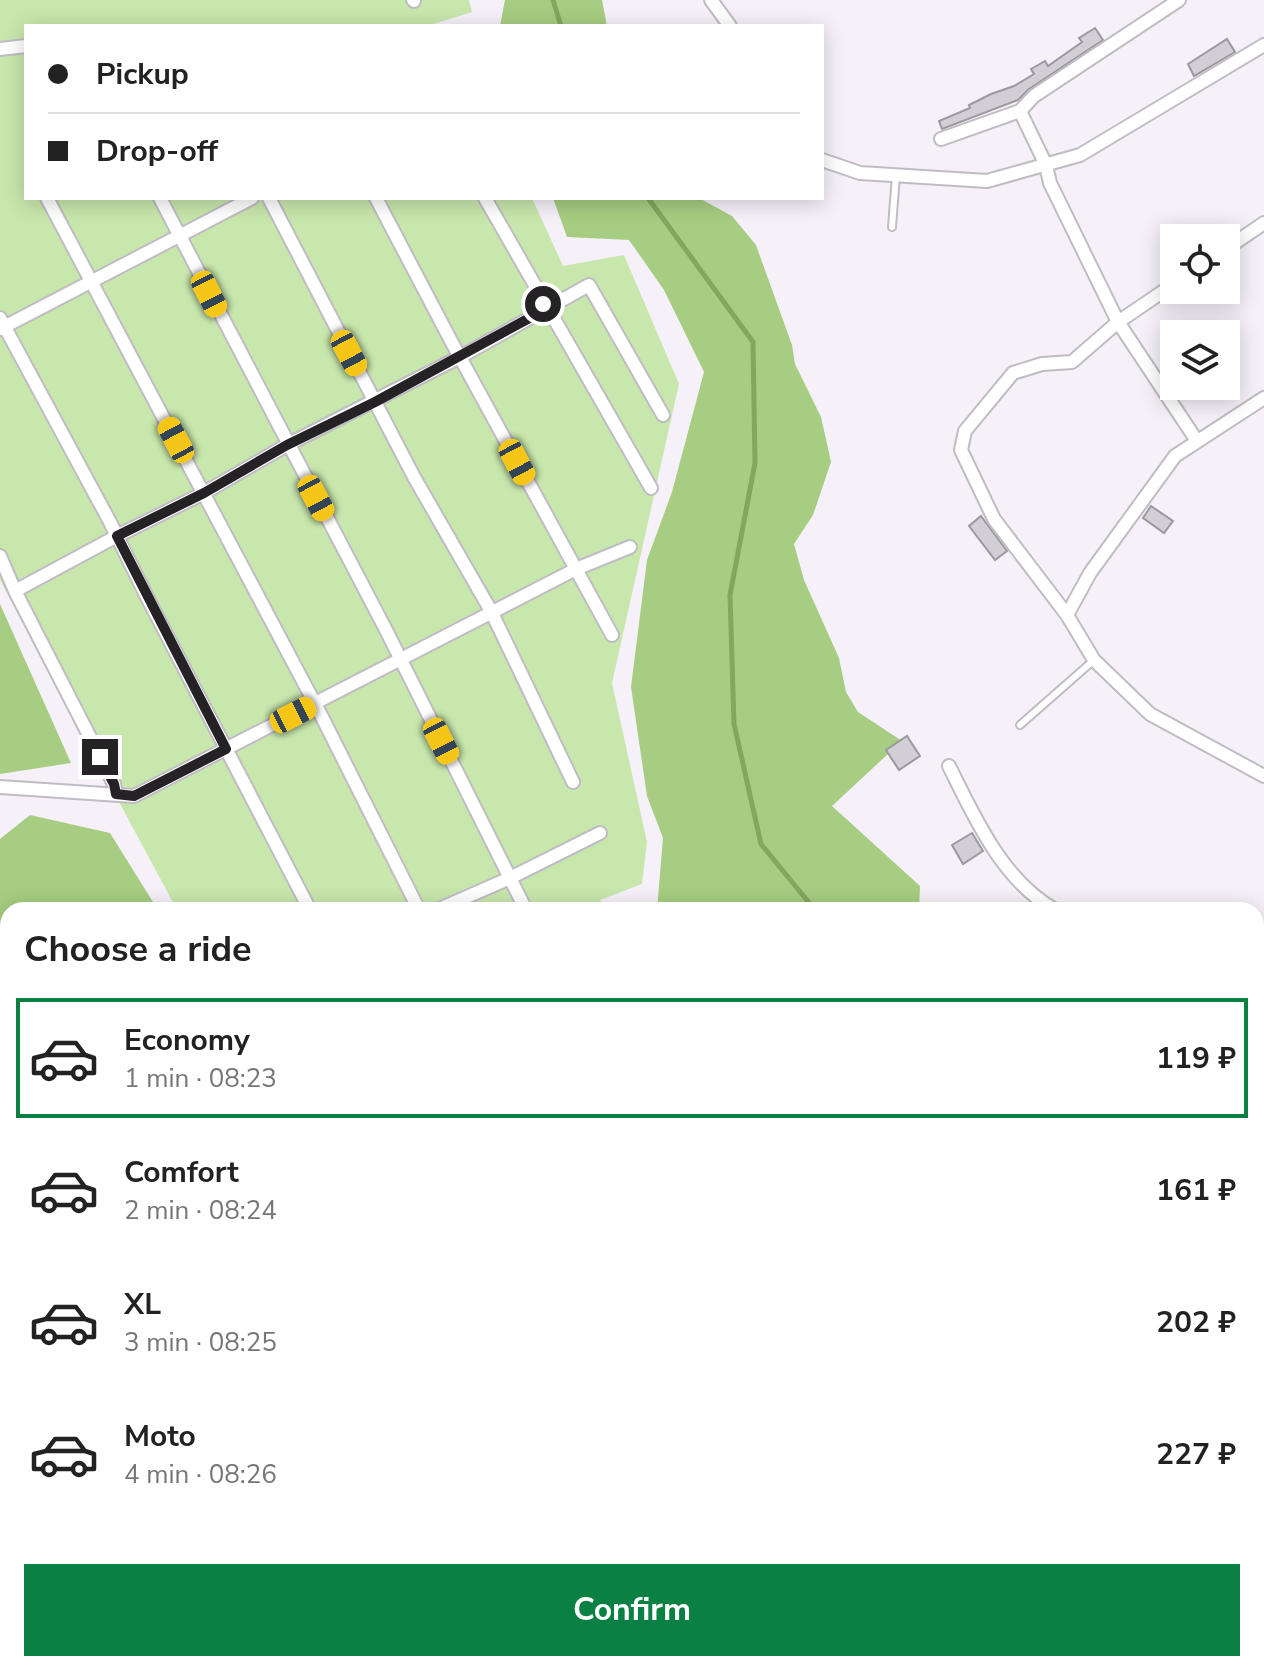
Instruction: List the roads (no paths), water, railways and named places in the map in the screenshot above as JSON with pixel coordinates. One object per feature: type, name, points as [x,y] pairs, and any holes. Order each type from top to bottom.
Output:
[{"type":"street","points":[[711,0],[729,24]]},
{"type":"street","points":[[941,139],[1020,111],[1034,96],[1179,0]]},
{"type":"street","points":[[824,161],[860,173],[987,181],[1080,155],[1264,45]]},
{"type":"street","points":[[0,49],[24,46]]},
{"type":"street","points":[[1020,111],[1046,165],[1050,183],[1118,322],[1197,441]]},
{"type":"street","points":[[48,200],[315,704],[415,902]]},
{"type":"street","points":[[161,200],[400,658],[522,902]]},
{"type":"street","points":[[248,200],[2,325],[117,536],[306,902]]},
{"type":"street","points":[[270,200],[375,402],[491,611],[573,782]]},
{"type":"street","points":[[377,200],[612,635]]},
{"type":"street","points":[[486,200],[651,488]]},
{"type":"street","points":[[1240,239],[1264,223]]},
{"type":"street","points":[[15,591],[204,493],[287,445],[460,357],[589,285],[663,415]]},
{"type":"street","points":[[1160,294],[1118,322],[1072,362],[1042,364],[1013,373],[965,431],[961,450],[994,519],[1067,615],[1094,660],[1150,714],[1264,776]]},
{"type":"street","points":[[1067,615],[1090,573],[1175,456],[1264,398]]},
{"type":"street","points":[[0,787],[134,796],[491,611],[576,569],[630,547]]},
{"type":"street","points":[[0,556],[114,784],[116,794]]},
{"type":"street","points":[[949,766],[984,837],[1021,883],[1045,902]]},
{"type":"street","points":[[455,902],[600,833]]},
{"type":"lane","points":[[892,227],[896,175]]},
{"type":"lane","points":[[1020,725],[1094,660]]},
{"type":"waterway","points":[[553,0],[560,24]]},
{"type":"waterway","points":[[649,200],[753,342],[755,463],[730,595],[734,724],[761,844],[808,902]]}]
